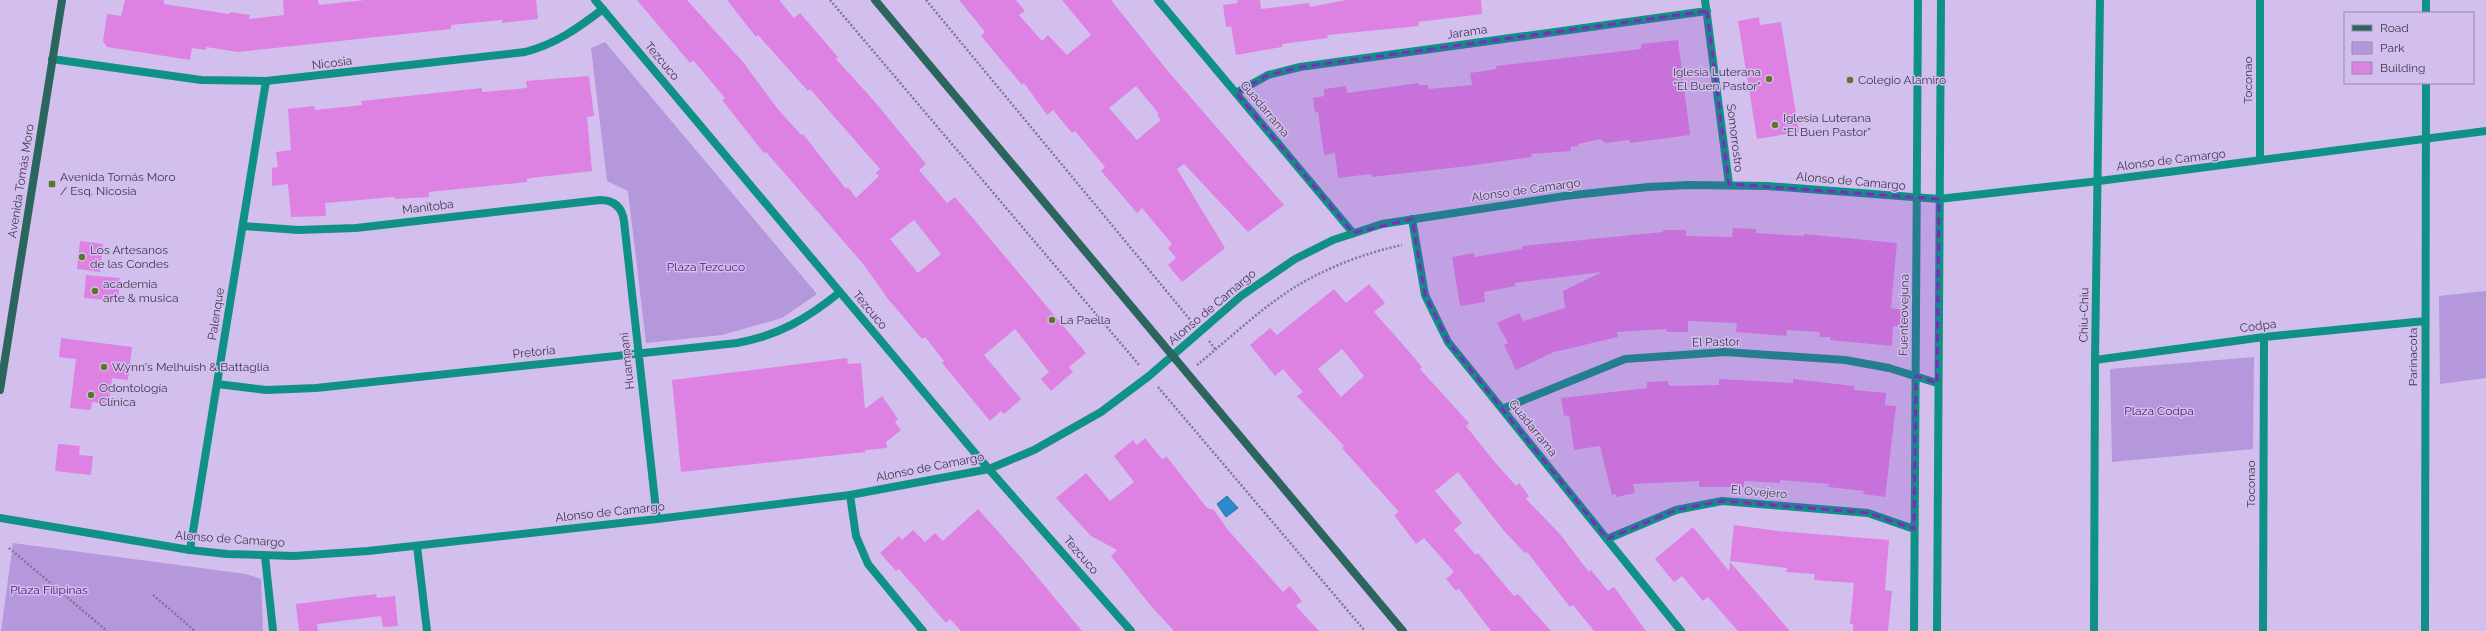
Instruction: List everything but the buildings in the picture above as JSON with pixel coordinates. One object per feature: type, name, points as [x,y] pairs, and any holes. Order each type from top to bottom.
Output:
[{"type":"main road","name":"Avenida Tomás Moro","points":[[0,390],[62,0]]},
{"type":"main road","points":[[875,0],[1403,631]]},
{"type":"street","name":"Tezcuco","points":[[595,0],[989,469],[1131,631]]},
{"type":"street","name":"Guadarrama","points":[[1158,0],[1353,233]]},
{"type":"street","name":"Somorrostro","points":[[1705,0],[1729,184]]},
{"type":"street","name":"Fuenteovejuna","points":[[1914,631],[1918,199],[1918,0]]},
{"type":"street","points":[[1937,631],[1937,383],[1941,0]]},
{"type":"street","name":"Chiu-Chiu","points":[[2094,631],[2095,360],[2099,181],[2100,0]]},
{"type":"street","name":"Toconao","points":[[2260,0],[2260,160]]},
{"type":"street","points":[[2426,0],[2426,12]]},
{"type":"street","name":"Nicosia","points":[[52,59],[201,80],[266,81],[525,52],[541,48],[567,35],[602,9]]},
{"type":"street","name":"Jarama","points":[[1236,93],[1268,75],[1300,68],[1707,11]]},
{"type":"street","name":"Palenque","points":[[190,550],[266,81]]},
{"type":"street","name":"Parinacota","points":[[2425,631],[2426,84]]},
{"type":"street","name":"Alonso de Camargo","points":[[0,518],[190,550],[265,556],[368,551],[417,546],[657,519],[850,495],[989,469],[1034,450],[1101,412],[1149,376],[1200,331],[1267,277],[1314,249],[1353,233],[1412,219],[1565,196],[1648,187],[1729,184],[1918,199],[1939,199],[2099,181],[2486,130]]},
{"type":"street","name":"Manitoba","points":[[243,226],[271,229],[328,230],[600,200],[615,203]]},
{"type":"street","name":"Huampani","points":[[615,203],[623,214],[657,519]]},
{"type":"street","name":"Guadarrama","points":[[1412,219],[1425,295],[1438,327],[1458,357],[1502,409],[1681,631]]},
{"type":"street","name":"Pretoria","points":[[217,384],[266,390],[316,388],[737,343],[767,337],[807,318],[840,292]]},
{"type":"street","name":"Codpa","points":[[2095,360],[2264,337],[2425,321]]},
{"type":"street","name":"Toconao","points":[[2263,631],[2264,337]]},
{"type":"street","name":"El Pastor","points":[[1502,409],[1625,359],[1725,352],[1845,360],[1889,368],[1937,383]]},
{"type":"street","points":[[850,495],[856,536],[868,564],[923,631]]},
{"type":"street","name":"El Ovejero","points":[[1606,538],[1676,510],[1722,501],[1868,513],[1914,529]]},
{"type":"street","points":[[417,546],[427,631]]},
{"type":"street","points":[[265,556],[273,631]]},
{"type":"path","points":[[830,0],[1364,631]]},
{"type":"path","points":[[926,0],[1216,350]]},
{"type":"path","points":[[1188,373],[1294,287],[1336,265],[1380,250],[1415,242]]},
{"type":"path","points":[[9,548],[107,631]]},
{"type":"path","points":[[153,595],[195,631]]},
{"type":"highlighted area","points":[[1707,11],[1729,184],[1939,199],[1937,383],[1916,376],[1914,529],[1868,513],[1722,501],[1676,510],[1607,539],[1448,342],[1425,295],[1412,219],[1353,233],[1236,93],[1268,75],[1300,67]]},
{"type":"green space","name":"Plaza Tezcuco","points":[[605,42],[817,294],[782,318],[722,335],[646,343],[628,191],[607,181],[591,48]]},
{"type":"green space","points":[[2486,291],[2486,378],[2440,384],[2439,296]]},
{"type":"green space","name":"Plaza Codpa","points":[[2254,357],[2253,449],[2112,462],[2110,369]]},
{"type":"green space","name":"Plaza Filipinas","points":[[13,543],[246,574],[261,579],[263,631],[1,631]]},
{"type":"water","points":[[1227,496],[1238,508],[1226,517],[1217,504]]},
{"type":"place","name":"Iglesia Luterana \"El Buen Pastor\"","points":[[1769,79]]},
{"type":"place","name":"Colegio Alamiro","points":[[1850,80]]},
{"type":"place","name":"Iglesia Luterana “El Buen Pastor”","points":[[1775,125]]},
{"type":"place","name":"Avenida Tomás Moro / Esq. Nicosia","points":[[52,184]]},
{"type":"place","name":"Los Artesanos de las Condes","points":[[82,257]]},
{"type":"place","name":"academia arte & musica","points":[[95,291]]},
{"type":"place","name":"La Paella","points":[[1052,320]]},
{"type":"place","name":"Wynn's Melhuish & Battaglia","points":[[104,367]]},
{"type":"place","name":"Odontología Clínica","points":[[91,395]]}]
